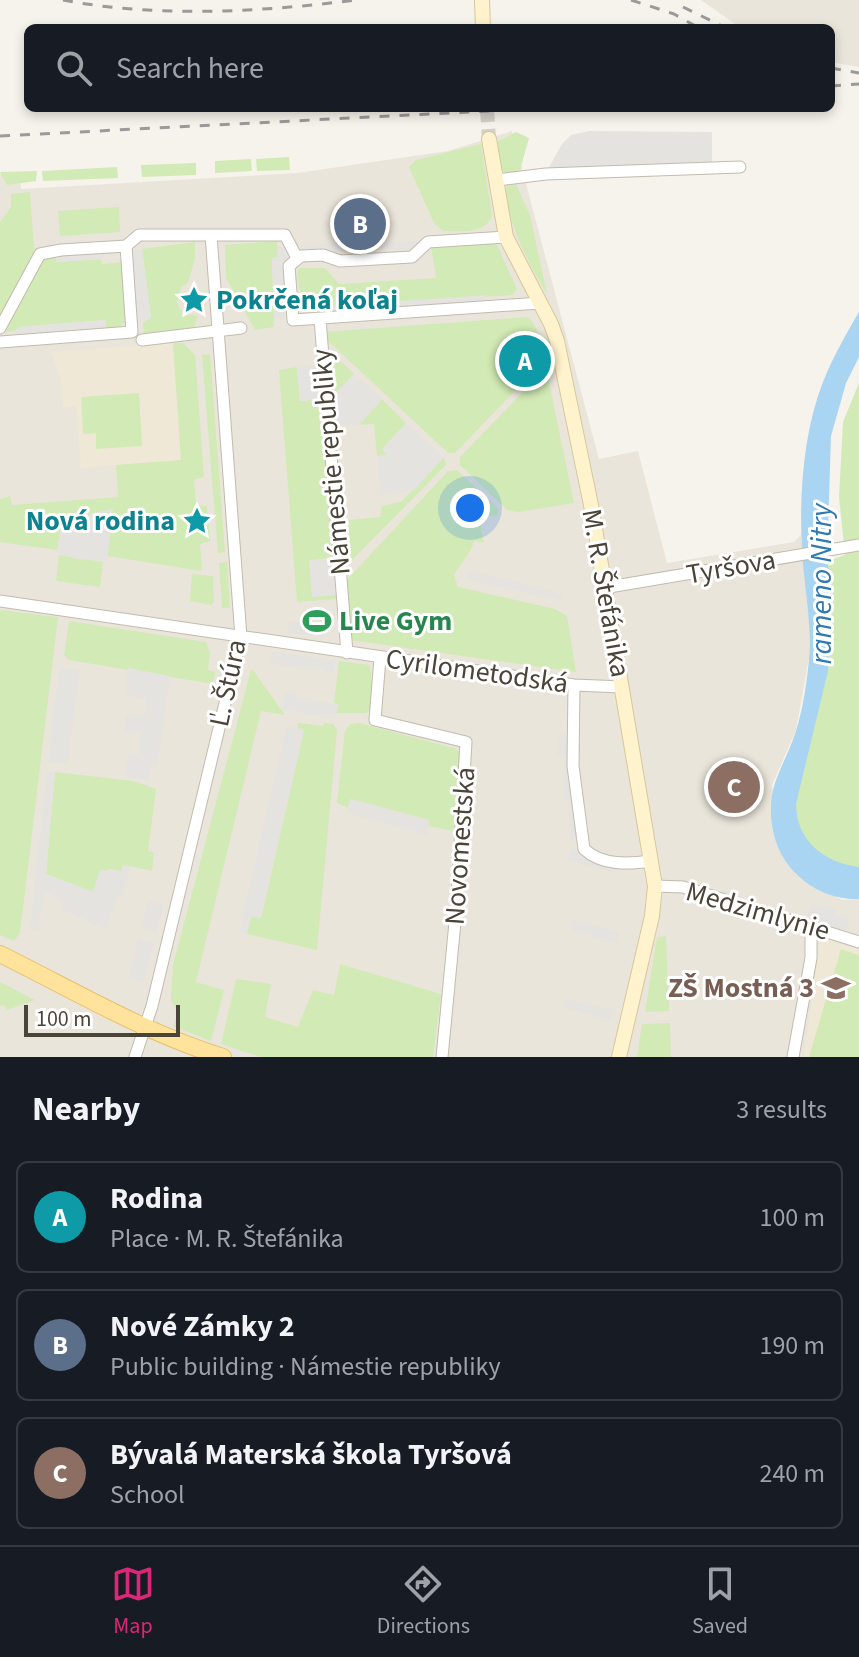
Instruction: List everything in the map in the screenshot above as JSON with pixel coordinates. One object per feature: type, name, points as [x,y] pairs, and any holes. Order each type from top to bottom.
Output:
[{"type":"main road","points":[[0,954],[146,1027],[190,1047],[223,1057]]},
{"type":"street","points":[[482,0],[483,24]]},
{"type":"street","name":"M. R. Štefánika","points":[[489,139],[506,237],[551,324],[559,351],[591,505],[655,886],[652,916],[619,1057]]},
{"type":"street","points":[[497,180],[547,172],[740,167]]},
{"type":"street","points":[[0,328],[40,254],[126,246],[139,235],[285,235],[297,258],[323,255],[340,261],[412,257],[428,242],[506,237]]},
{"type":"street","points":[[211,235],[219,331]]},
{"type":"street","points":[[0,342],[132,332],[126,246]]},
{"type":"street","name":"Námestie republiky","points":[[297,258],[289,266],[293,320],[540,303]]},
{"type":"street","name":"Námestie republiky","points":[[320,319],[347,653]]},
{"type":"street","points":[[142,340],[241,328]]},
{"type":"street","name":"Ľ. Štúra","points":[[135,1057],[146,1027],[161,967],[167,919],[241,637],[219,331]]},
{"type":"street","name":"Tyršova","points":[[603,588],[859,545]]},
{"type":"street","name":"Cyrilometodská","points":[[0,601],[574,685],[622,687]]},
{"type":"street","name":"Novomestská","points":[[380,658],[375,720],[466,742],[450,989],[442,1057]]},
{"type":"street","points":[[574,685],[573,766],[584,849],[589,854],[622,865],[651,861]]},
{"type":"street","name":"Medzimlynie","points":[[655,886],[683,887],[859,942]]},
{"type":"street","points":[[793,1057],[811,958],[811,927]]},
{"type":"street","points":[[148,964],[161,967]]},
{"type":"shaded area","points":[[701,0],[859,0],[859,67],[835,63],[835,24],[735,24]]},
{"type":"shaded area","points":[[512,131],[599,459],[638,451],[667,563],[794,542],[801,535],[809,614],[809,657],[796,730],[772,785],[777,845],[796,874],[842,900],[859,899],[859,1057],[0,1057],[0,174],[20,172],[21,189],[297,173],[448,151]]},
{"type":"shaded area","points":[[589,131],[712,132],[712,163],[548,169],[562,144],[571,135]]},
{"type":"shaded area","points":[[421,241],[421,249],[305,253],[304,245]]},
{"type":"shaded area","points":[[277,245],[292,252],[285,266],[290,316],[274,318],[272,258],[278,257]]},
{"type":"shaded area","points":[[142,249],[151,318],[138,323],[131,252]]},
{"type":"shaded area","points":[[101,251],[101,259],[56,262],[56,254]]},
{"type":"shaded area","points":[[487,295],[487,303],[317,315],[317,307]]},
{"type":"shaded area","points":[[106,320],[106,329],[12,337],[19,327]]},
{"type":"shaded area","points":[[173,343],[181,460],[81,468],[76,406],[63,407],[60,375],[51,352]]},
{"type":"shaded area","points":[[318,365],[322,399],[300,401],[297,368]]},
{"type":"shaded area","points":[[354,374],[382,399],[359,425],[331,425],[330,399]]},
{"type":"shaded area","points":[[406,423],[444,457],[414,490],[381,495],[377,456],[387,455],[382,449]]},
{"type":"shaded area","points":[[113,509],[107,561],[77,559],[57,553],[62,520]]},
{"type":"shaded area","points":[[334,558],[337,595],[312,597],[309,560]]},
{"type":"shaded area","points":[[469,571],[563,594],[559,600],[469,580]]},
{"type":"shaded area","points":[[323,620],[323,637],[287,633],[288,623],[310,622],[314,626],[320,625]]},
{"type":"shaded area","points":[[272,651],[335,661],[335,673],[314,665],[307,669],[269,663]]},
{"type":"shaded area","points":[[128,668],[170,676],[158,765],[151,765],[149,780],[125,777],[128,753],[139,754],[141,734],[124,732],[126,715],[144,717],[146,698],[125,695]]},
{"type":"shaded area","points":[[59,669],[80,671],[68,763],[48,761]]},
{"type":"shaded area","points":[[285,691],[295,693],[297,699],[338,704],[336,717],[282,710]]},
{"type":"shaded area","points":[[286,726],[304,730],[261,918],[251,916],[247,934],[239,932]]},
{"type":"shaded area","points":[[560,733],[578,736],[587,846],[594,853],[598,850],[620,861],[616,873],[567,860],[571,849],[580,850],[580,842],[571,840],[568,800],[563,799],[565,758],[557,755]]},
{"type":"shaded area","points":[[47,771],[55,772],[46,874],[93,892],[100,870],[121,871],[123,865],[131,867],[106,930],[62,909],[64,901],[45,892],[38,931],[30,929]]},
{"type":"shaded area","points":[[350,799],[429,820],[427,835],[347,813]]},
{"type":"shaded area","points":[[148,901],[164,905],[157,932],[141,927]]},
{"type":"shaded area","points":[[811,906],[838,910],[837,915],[850,918],[844,937],[803,924]]},
{"type":"shaded area","points":[[573,919],[619,932],[616,943],[570,930]]},
{"type":"shaded area","name":"ZŠ Mostná 3","points":[[821,937],[859,950],[859,1057],[804,1057]]},
{"type":"shaded area","points":[[138,939],[154,943],[143,983],[128,977]]},
{"type":"shaded area","points":[[564,998],[612,1010],[610,1021],[563,1007]]},
{"type":"green space","points":[[516,132],[529,138],[520,170],[507,174],[500,169],[495,143]]},
{"type":"green space","points":[[481,144],[492,216],[478,229],[443,231],[434,223],[409,167],[416,160]]},
{"type":"green space","points":[[289,157],[290,170],[257,171],[256,159]]},
{"type":"green space","points":[[251,159],[252,171],[215,173],[215,161]]},
{"type":"green space","points":[[196,163],[196,175],[142,177],[141,165]]},
{"type":"green space","points":[[117,167],[118,178],[43,181],[42,171]]},
{"type":"green space","points":[[37,171],[36,181],[7,185],[0,172]]},
{"type":"green space","points":[[516,184],[530,215],[547,294],[521,244],[507,205],[504,191],[507,186]]},
{"type":"green space","points":[[30,192],[34,248],[56,254],[57,262],[101,259],[102,264],[122,262],[126,320],[119,329],[106,329],[105,320],[19,327],[15,331],[0,333],[0,222],[11,207],[11,194]]},
{"type":"green space","points":[[119,207],[120,232],[60,236],[58,211]]},
{"type":"green space","points":[[277,241],[278,257],[272,258],[274,327],[255,330],[226,278],[225,245]]},
{"type":"green space","points":[[486,241],[497,245],[517,289],[512,295],[307,308],[301,300],[299,268],[325,268],[339,284],[436,278],[431,246]]},
{"type":"green space","points":[[195,242],[195,258],[188,283],[181,287],[177,303],[183,314],[198,316],[192,333],[144,338],[143,323],[151,317],[142,249]]},
{"type":"green space","points":[[528,317],[540,340],[540,365],[455,453],[448,453],[326,339],[324,332]]},
{"type":"green space","points":[[173,343],[183,343],[195,355],[204,477],[194,480],[196,505],[207,506],[210,541],[200,544],[202,571],[107,556],[112,509],[62,520],[57,550],[0,542],[0,499],[10,496],[12,505],[118,497],[116,465],[181,460]]},
{"type":"green space","points":[[328,349],[354,374],[330,399],[326,351]]},
{"type":"green space","points":[[210,354],[225,552],[218,553],[202,355]]},
{"type":"green space","points":[[297,367],[300,401],[322,399],[335,557],[309,561],[337,595],[336,599],[297,602],[279,370]]},
{"type":"green space","points":[[546,368],[574,503],[518,512],[507,510],[460,465],[460,457]]},
{"type":"green space","points":[[859,383],[859,882],[807,852],[790,827],[817,667],[813,566],[845,555],[839,497],[843,422]]},
{"type":"green space","points":[[139,393],[142,446],[96,449],[96,433],[83,434],[81,397]]},
{"type":"green space","points":[[382,399],[406,423],[383,449],[388,455],[377,456],[374,424],[359,425]]},
{"type":"green space","points":[[444,457],[446,465],[343,569],[339,528],[350,526],[349,520],[380,517],[382,506],[401,502]]},
{"type":"green space","points":[[457,470],[499,509],[497,515],[479,518],[484,543],[474,541],[454,575],[458,587],[555,609],[567,616],[576,672],[350,640],[345,582],[448,471]]},
{"type":"green space","points":[[59,555],[103,562],[100,587],[56,581]]},
{"type":"green space","points":[[227,562],[230,608],[222,608],[219,563]]},
{"type":"green space","points":[[192,574],[213,576],[214,602],[211,605],[190,601]]},
{"type":"green space","points":[[0,610],[58,617],[20,933],[14,941],[0,935]]},
{"type":"green space","points":[[69,621],[206,642],[210,653],[208,670],[215,672],[213,684],[69,660],[64,655]]},
{"type":"green space","points":[[339,661],[370,665],[374,706],[366,713],[336,713],[338,704],[334,703]]},
{"type":"green space","points":[[251,670],[285,715],[261,711],[196,982],[224,990],[211,1041],[173,1026],[178,1013],[171,1000],[173,965]]},
{"type":"green space","points":[[298,723],[333,724],[337,730],[317,950],[247,934],[251,916],[261,918],[304,730],[297,728]]},
{"type":"green space","points":[[359,723],[457,749],[461,757],[454,831],[428,826],[429,820],[351,799],[348,808],[337,803],[345,731],[350,724]]},
{"type":"green space","points":[[55,772],[133,781],[156,789],[148,851],[154,852],[152,871],[124,865],[121,871],[109,869],[93,892],[46,874]]},
{"type":"green space","points":[[666,936],[669,1011],[645,1012],[657,937]]},
{"type":"green space","name":"ZŠ Mostná 3","points":[[841,949],[859,955],[859,1057],[809,1057]]},
{"type":"green space","points":[[340,964],[441,994],[433,1057],[261,1057],[221,1044],[236,979],[271,984],[265,1017],[298,1027],[313,990],[334,995]]},
{"type":"green space","points":[[0,982],[35,1000],[7,1010],[4,1005],[0,1006]]},
{"type":"green space","points":[[670,1023],[671,1057],[637,1057],[642,1024]]},
{"type":"water","name":"rameno Nitry","points":[[859,312],[859,357],[846,383],[831,436],[827,560],[832,591],[828,671],[796,804],[801,828],[814,848],[834,861],[859,867],[859,899],[818,890],[795,872],[779,849],[771,819],[771,805],[776,780],[798,723],[808,668],[810,645],[801,529],[807,443],[823,382]]},
{"type":"tunnel","points":[[487,112],[489,139]]},
{"type":"railway","points":[[63,0],[172,11],[283,8],[356,0]]},
{"type":"railway","points":[[631,0],[674,14],[692,24]]},
{"type":"railway","points":[[683,7],[718,24]]},
{"type":"railway","points":[[835,69],[859,73]]},
{"type":"railway","points":[[835,86],[859,84]]},
{"type":"railway","points":[[0,136],[468,112]]},
{"type":"place","name":"Nové Zámky 2","points":[[360,224]]},
{"type":"place","name":"Pokrčená koľaj","points":[[194,300]]},
{"type":"place","name":"Rodina","points":[[525,361]]},
{"type":"place","name":"Nová rodina","points":[[197,521]]},
{"type":"place","name":"Live Gym","points":[[317,621]]},
{"type":"place","name":"Bývalá Materská škola Tyršová","points":[[734,787]]},
{"type":"place","name":"ZŠ Mostná 3","points":[[836,988]]}]
